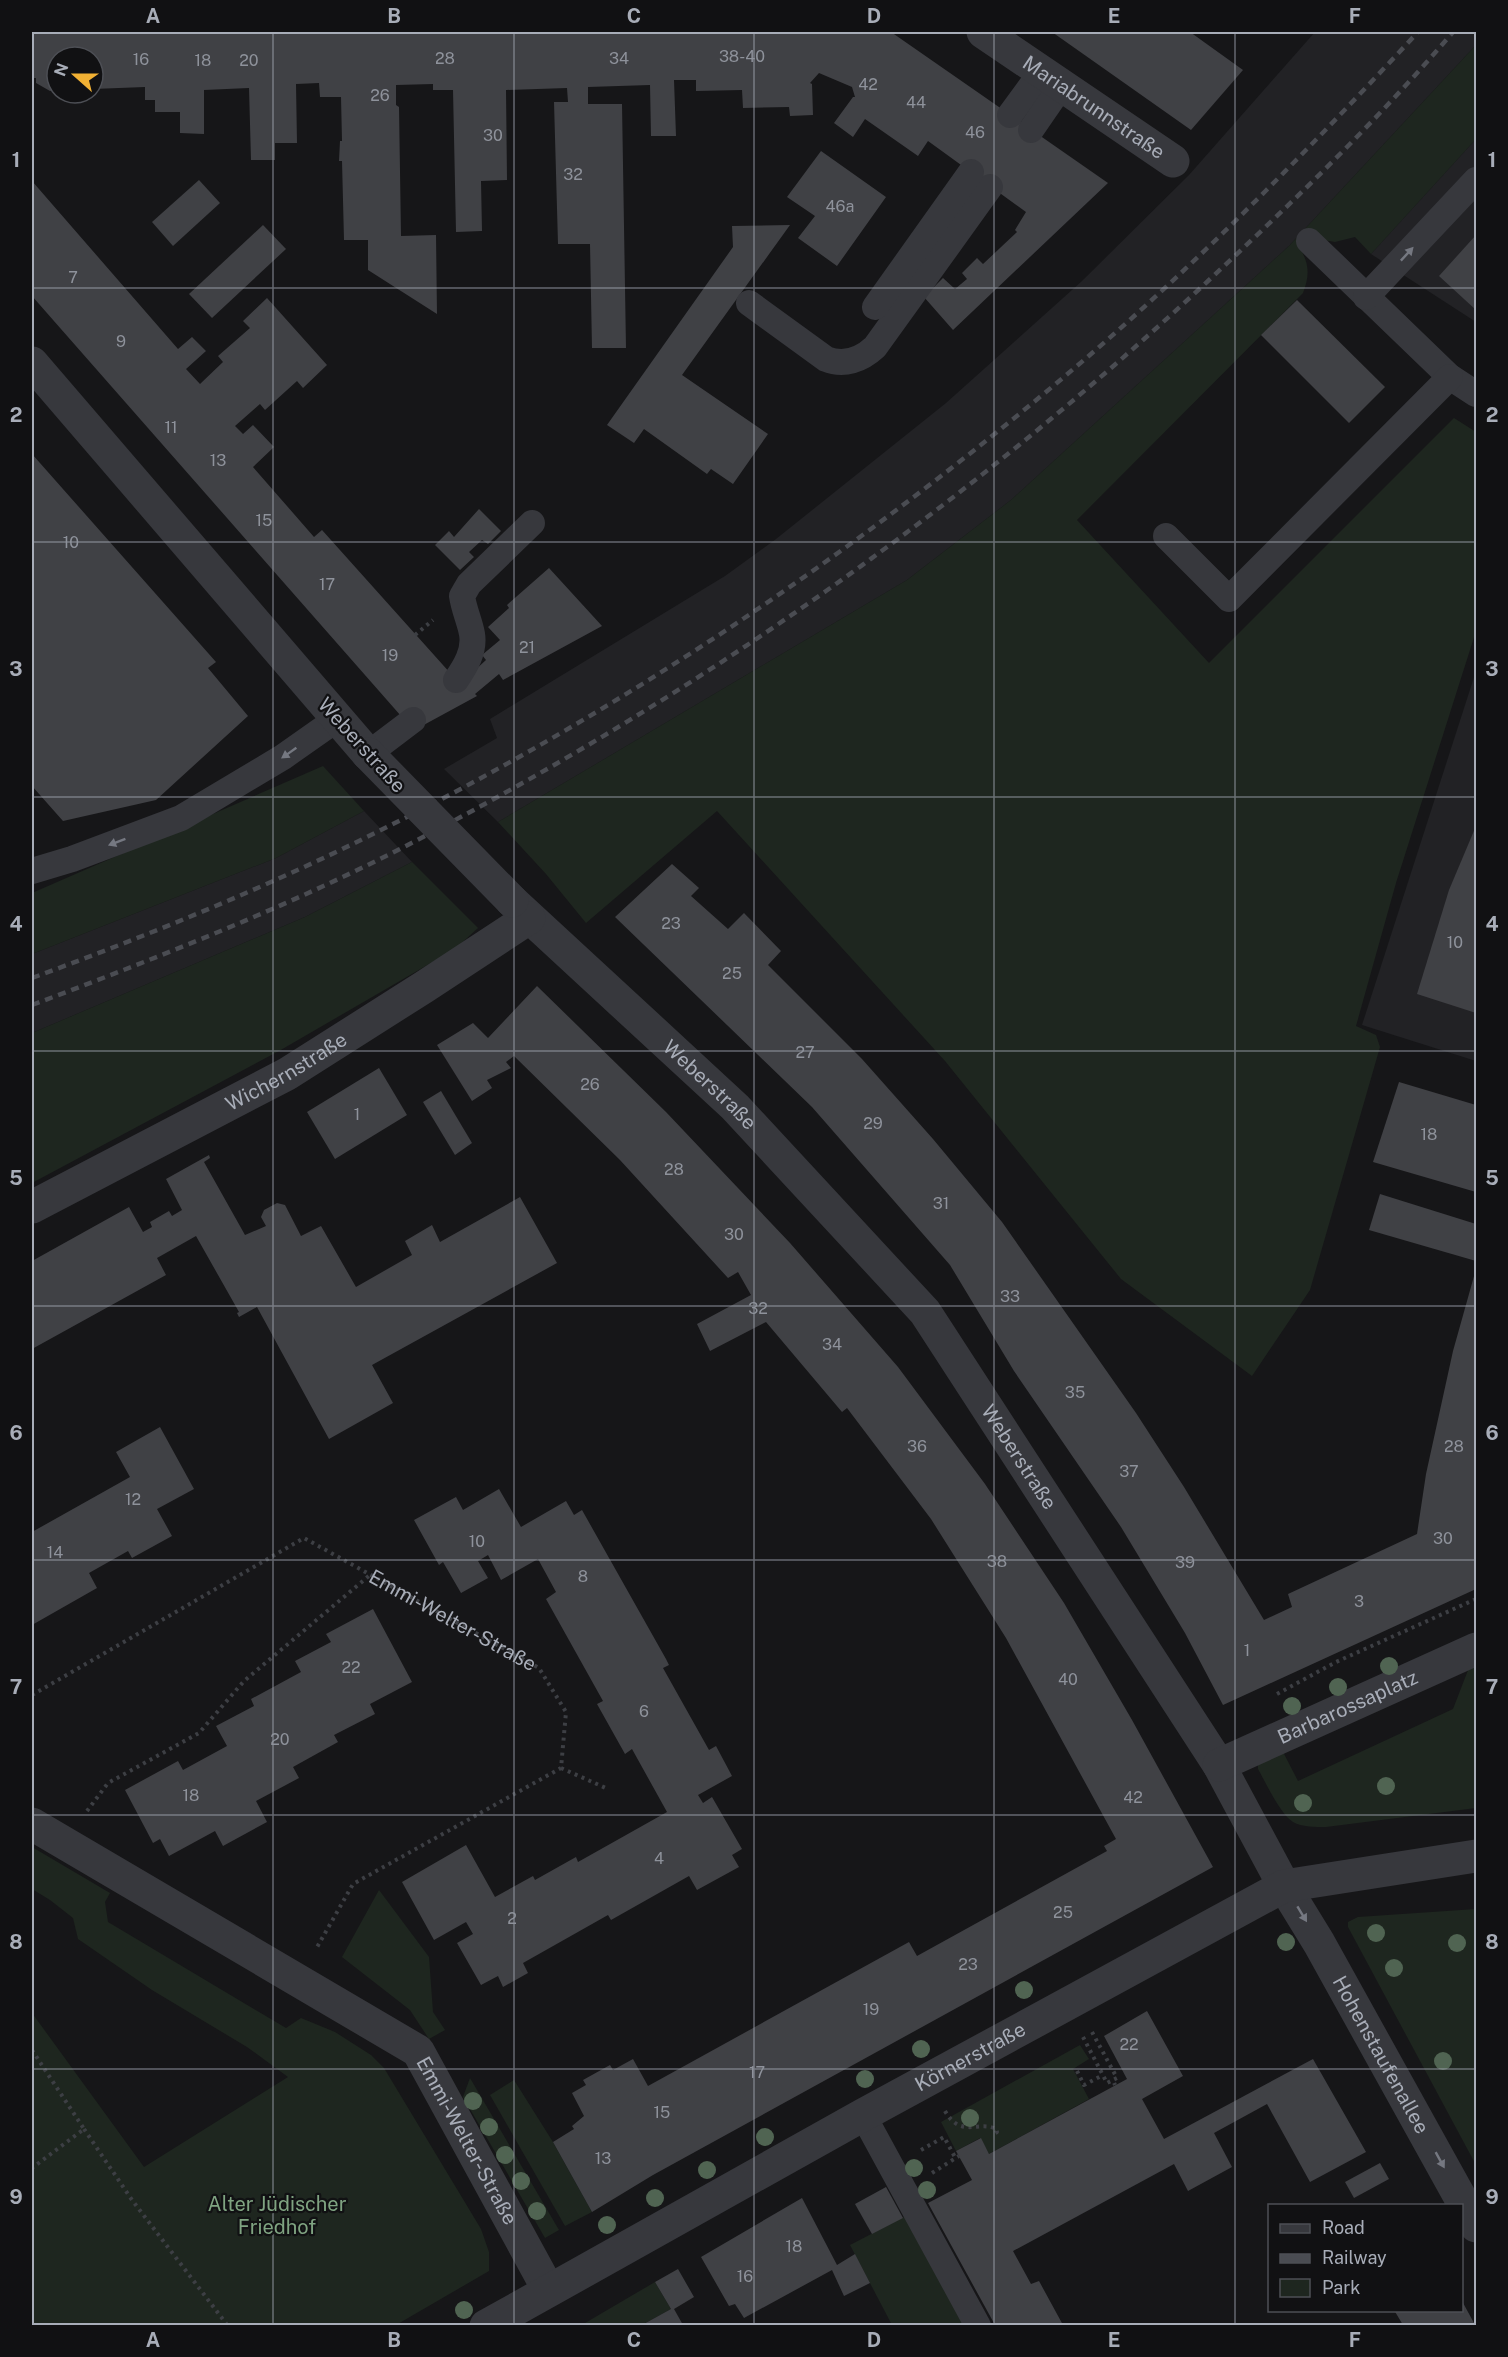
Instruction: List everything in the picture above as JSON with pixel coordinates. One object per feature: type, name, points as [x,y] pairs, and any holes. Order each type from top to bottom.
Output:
[{"type":"street","name":"Mariabrunnstraße","points":[[983,32],[1173,161]]},
{"type":"street","name":"Weberstraße","points":[[32,363],[368,754],[521,909],[735,1107],[925,1312],[1219,1765],[1284,1886]]},
{"type":"street","name":"Wichernstraße","points":[[32,1207],[287,1074],[424,987],[521,909]]},
{"type":"street","name":"Barbarossaplatz","points":[[1219,1765],[1476,1650]]},
{"type":"street","name":"Emmi-Welter-Straße","points":[[32,1824],[418,2051],[548,2289]]},
{"type":"street","name":"Körnerstraße","points":[[486,2325],[863,2115],[1284,1886],[1476,1856]]},
{"type":"street","name":"Hohenstaufenallee","points":[[1284,1886],[1319,1943],[1476,2226]]},
{"type":"lane","points":[[1010,115],[1052,78]]},
{"type":"lane","points":[[1031,130],[1052,78]]},
{"type":"lane","points":[[749,303],[826,359],[836,363],[850,362],[865,356],[881,338],[981,179],[875,307]]},
{"type":"lane","points":[[1366,297],[1476,180]]},
{"type":"lane","points":[[1309,241],[1450,377],[1476,394]]},
{"type":"lane","points":[[1166,536],[1229,599],[1450,377]]},
{"type":"lane","points":[[456,680],[465,666],[472,647],[472,634],[462,596],[470,584],[532,523]]},
{"type":"lane","points":[[32,871],[72,859],[181,818],[283,757],[337,719]]},
{"type":"lane","points":[[368,754],[413,720]]},
{"type":"lane","points":[[863,2115],[978,2325]]},
{"type":"path","name":"Emmi-Welter-Straße","points":[[32,1695],[304,1538],[539,1668],[566,1712],[561,1768]]},
{"type":"path","points":[[63,1843],[108,1783],[200,1733],[244,1681],[370,1575]]},
{"type":"path","points":[[1274,1696],[1336,1662],[1476,1599]]},
{"type":"path","points":[[298,1982],[353,1884],[561,1768],[608,1789]]},
{"type":"path","points":[[1066,2004],[1107,2083],[1117,2078],[1095,2037]]},
{"type":"path","points":[[32,2050],[132,2200],[228,2325]]},
{"type":"path","points":[[1077,2071],[1084,2085],[1102,2074]]},
{"type":"path","points":[[928,2080],[954,2122],[976,2128],[990,2125],[996,2128],[994,2134]]},
{"type":"path","points":[[1113,2080],[1115,2085]]},
{"type":"path","points":[[32,2168],[84,2129]]},
{"type":"path","points":[[931,2174],[957,2157],[949,2147]]},
{"type":"shaded area","points":[[1315,32],[1476,32],[1476,45],[1289,246],[1011,500],[907,580],[498,822],[444,769],[497,738],[490,719],[725,576],[776,539],[946,403],[1082,281],[1189,175]]},
{"type":"shaded area","points":[[1476,139],[1476,322],[1371,254]]},
{"type":"shaded area","points":[[1476,671],[1476,1061],[1362,1025]]},
{"type":"shaded area","points":[[364,811],[412,862],[305,917],[32,1033],[32,954],[276,858]]},
{"type":"green space","points":[[1476,45],[1476,139],[1371,254],[1355,237],[1335,242],[1324,240],[1301,250],[1308,271],[1303,293],[1077,520],[1209,663],[1454,418],[1476,432],[1476,631],[1396,883],[1356,1026],[1376,1035],[1380,1047],[1310,1290],[1252,1376],[1121,1279],[945,1061],[717,811],[586,923],[546,874],[498,822],[907,580],[1011,500],[1289,246]]},
{"type":"green space","points":[[323,766],[364,811],[276,858],[32,954],[32,893]]},
{"type":"green space","points":[[412,862],[478,928],[455,949],[279,1051],[32,1183],[32,1033],[305,917]]},
{"type":"green space","points":[[1476,1661],[1476,1808],[1326,1827],[1297,1824],[1283,1812],[1258,1769],[1258,1763],[1282,1750],[1298,1781],[1453,1709],[1470,1665]]},
{"type":"green space","name":"Alter Jüdischer Friedhof","points":[[32,1847],[110,1893],[105,1902],[108,1922],[286,2028],[301,2018],[335,2032],[371,2055],[384,2068],[481,2229],[489,2252],[489,2271],[396,2325],[32,2325],[32,2013],[144,2167],[288,2077],[247,2047],[152,1990],[78,1939],[73,1918],[32,1889]]},
{"type":"green space","points":[[379,1890],[429,1957],[433,2012],[445,2030],[429,2039],[410,2010],[342,1957]]},
{"type":"green space","points":[[1476,1909],[1476,2165],[1348,1927],[1348,1922],[1358,1917]]},
{"type":"green space","points":[[1080,2045],[1089,2059],[1073,2069],[1089,2099],[989,2154],[980,2138],[956,2151],[941,2122]]},
{"type":"green space","points":[[470,2078],[559,2230],[545,2238],[463,2097]]},
{"type":"green space","points":[[514,2080],[553,2142],[592,2212],[565,2226],[490,2095]]},
{"type":"green space","points":[[908,2215],[966,2325],[892,2325],[850,2245]]},
{"type":"green space","points":[[655,2282],[671,2309],[642,2325],[580,2326]]},
{"type":"building","points":[[32,32],[891,32],[1108,183],[953,330],[924,297],[943,278],[955,289],[967,279],[962,273],[977,258],[983,264],[1017,232],[1015,230],[1026,212],[928,141],[918,156],[865,119],[853,137],[834,123],[855,97],[852,87],[819,73],[810,83],[812,84],[813,115],[790,116],[789,107],[743,108],[742,90],[696,91],[696,80],[674,80],[676,136],[651,136],[650,85],[588,87],[588,104],[622,104],[626,348],[592,348],[590,244],[558,244],[554,102],[568,102],[567,88],[506,90],[507,180],[481,181],[482,231],[456,232],[453,90],[433,90],[433,84],[396,85],[396,105],[399,107],[401,236],[436,235],[437,314],[368,270],[368,240],[344,240],[342,161],[339,161],[340,141],[342,141],[341,97],[320,97],[319,83],[296,84],[297,143],[275,143],[275,160],[251,160],[249,88],[204,90],[204,134],[180,133],[180,112],[155,112],[155,100],[145,100],[145,87],[105,89],[105,45],[45,45],[45,88],[36,83],[36,78],[32,78]]},
{"type":"building","points":[[1052,32],[1190,32],[1243,70],[1191,130]]},
{"type":"building","points":[[821,151],[886,197],[837,266],[798,238],[815,216],[787,197]]},
{"type":"building","points":[[199,180],[220,203],[173,246],[152,222]]},
{"type":"building","points":[[32,181],[178,349],[192,337],[206,351],[186,369],[200,384],[223,362],[218,356],[250,328],[243,321],[267,298],[327,365],[303,388],[297,381],[265,410],[260,404],[235,426],[243,434],[253,425],[274,447],[253,467],[314,537],[322,530],[460,684],[486,660],[482,655],[500,640],[488,627],[509,608],[507,605],[549,568],[602,626],[503,680],[499,674],[475,694],[477,696],[420,727],[401,716],[32,296]]},
{"type":"building","points":[[263,225],[286,249],[212,318],[189,294]]},
{"type":"building","points":[[790,225],[682,375],[768,434],[733,484],[711,469],[707,474],[644,429],[634,443],[607,425],[733,247],[732,226]]},
{"type":"building","points":[[1476,235],[1476,310],[1439,276]]},
{"type":"building","points":[[1297,300],[1385,387],[1349,423],[1261,335]]},
{"type":"building","points":[[32,454],[216,662],[208,668],[248,716],[156,800],[63,821],[32,786]]},
{"type":"building","points":[[479,509],[501,531],[488,544],[482,540],[469,552],[474,557],[460,570],[435,545],[449,531],[454,537]]},
{"type":"building","points":[[1476,826],[1476,1013],[1417,994],[1449,890]]},
{"type":"building","points":[[672,864],[699,888],[691,896],[728,929],[744,913],[781,951],[768,965],[862,1059],[1002,1222],[1136,1413],[1184,1487],[1264,1620],[1292,1607],[1288,1594],[1417,1534],[1426,1474],[1453,1351],[1476,1269],[1476,1589],[1223,1705],[1185,1633],[1121,1527],[1014,1371],[950,1265],[812,1107],[615,917]]},
{"type":"building","points":[[537,986],[666,1112],[790,1243],[898,1367],[985,1484],[1064,1603],[1213,1867],[653,2175],[592,2212],[553,2142],[574,2129],[572,2126],[584,2116],[572,2093],[586,2085],[583,2080],[610,2065],[613,2070],[633,2059],[648,2086],[909,1942],[917,1956],[1107,1851],[1104,1846],[1116,1839],[1006,1638],[931,1519],[847,1408],[842,1412],[766,1322],[710,1351],[697,1324],[751,1295],[738,1272],[728,1278],[620,1160],[514,1056],[506,1062],[511,1068],[487,1080],[492,1088],[472,1101],[437,1045],[473,1023],[488,1038]]},
{"type":"building","points":[[379,1068],[407,1115],[335,1159],[307,1112]]},
{"type":"building","points":[[1399,1082],[1476,1105],[1476,1192],[1373,1162]]},
{"type":"building","points":[[441,1091],[472,1143],[455,1155],[423,1102]]},
{"type":"building","points":[[209,1155],[210,1158],[204,1162],[245,1235],[266,1226],[261,1217],[264,1210],[277,1203],[285,1205],[301,1236],[321,1226],[356,1287],[412,1255],[405,1241],[432,1225],[440,1242],[520,1197],[557,1263],[372,1365],[393,1403],[329,1439],[257,1307],[239,1317],[237,1313],[239,1312],[196,1236],[157,1258],[166,1275],[32,1349],[32,1261],[129,1207],[143,1232],[152,1227],[150,1222],[169,1211],[172,1216],[182,1210],[166,1179]]},
{"type":"building","points":[[1380,1194],[1476,1224],[1476,1261],[1369,1230]]},
{"type":"building","points":[[160,1427],[194,1489],[157,1509],[172,1536],[132,1558],[128,1551],[89,1573],[97,1588],[32,1625],[32,1532],[130,1477],[116,1452]]},
{"type":"building","points":[[499,1489],[521,1527],[566,1501],[574,1515],[582,1510],[666,1659],[669,1665],[663,1668],[709,1750],[716,1746],[732,1776],[698,1795],[703,1803],[712,1797],[742,1849],[732,1855],[739,1867],[697,1890],[689,1876],[611,1920],[608,1915],[523,1963],[528,1973],[503,1987],[498,1976],[481,1985],[457,1943],[473,1934],[466,1922],[434,1940],[402,1882],[466,1845],[495,1897],[533,1876],[535,1880],[576,1857],[578,1862],[667,1812],[632,1749],[625,1754],[597,1704],[603,1701],[546,1599],[556,1592],[538,1559],[501,1580],[488,1555],[478,1561],[488,1578],[461,1593],[443,1562],[439,1565],[414,1520],[456,1497],[463,1510]]},
{"type":"building","points":[[373,1609],[412,1682],[370,1704],[375,1714],[334,1735],[338,1742],[293,1767],[299,1778],[256,1801],[267,1822],[223,1846],[215,1831],[169,1856],[160,1839],[153,1843],[125,1790],[178,1761],[183,1770],[227,1746],[216,1726],[254,1706],[251,1699],[301,1672],[295,1661],[331,1642],[326,1634]]},
{"type":"building","points":[[1147,2011],[1183,2076],[1142,2099],[1164,2139],[1313,2059],[1366,2152],[1310,2182],[1267,2104],[1214,2133],[1232,2167],[1188,2191],[1174,2164],[1013,2251],[1031,2284],[1039,2281],[1063,2325],[995,2325],[928,2203],[972,2180],[956,2151],[981,2138],[989,2154],[1127,2079],[1104,2036]]},
{"type":"building","points":[[1380,2163],[1389,2179],[1354,2198],[1345,2182]]},
{"type":"building","points":[[886,2187],[903,2218],[872,2234],[855,2204]]},
{"type":"building","points":[[802,2198],[837,2265],[855,2254],[870,2283],[844,2296],[832,2270],[744,2318],[735,2304],[729,2306],[701,2257]]},
{"type":"building","points":[[678,2269],[694,2297],[674,2309],[683,2325],[642,2325],[671,2309],[655,2282]]},
{"type":"building","points":[[1463,2303],[1474,2323],[1469,2325],[1403,2325],[1395,2312],[1463,2312]]},
{"type":"railway","points":[[32,978],[206,910],[377,832],[472,783],[566,730],[749,615],[924,489],[1091,354],[1259,198],[1418,32]]},
{"type":"railway","points":[[32,1005],[215,933],[350,874],[394,852],[612,731],[718,665],[821,595],[922,521],[1020,444],[1115,364],[1208,281],[1303,191],[1365,129],[1453,32]]}]
